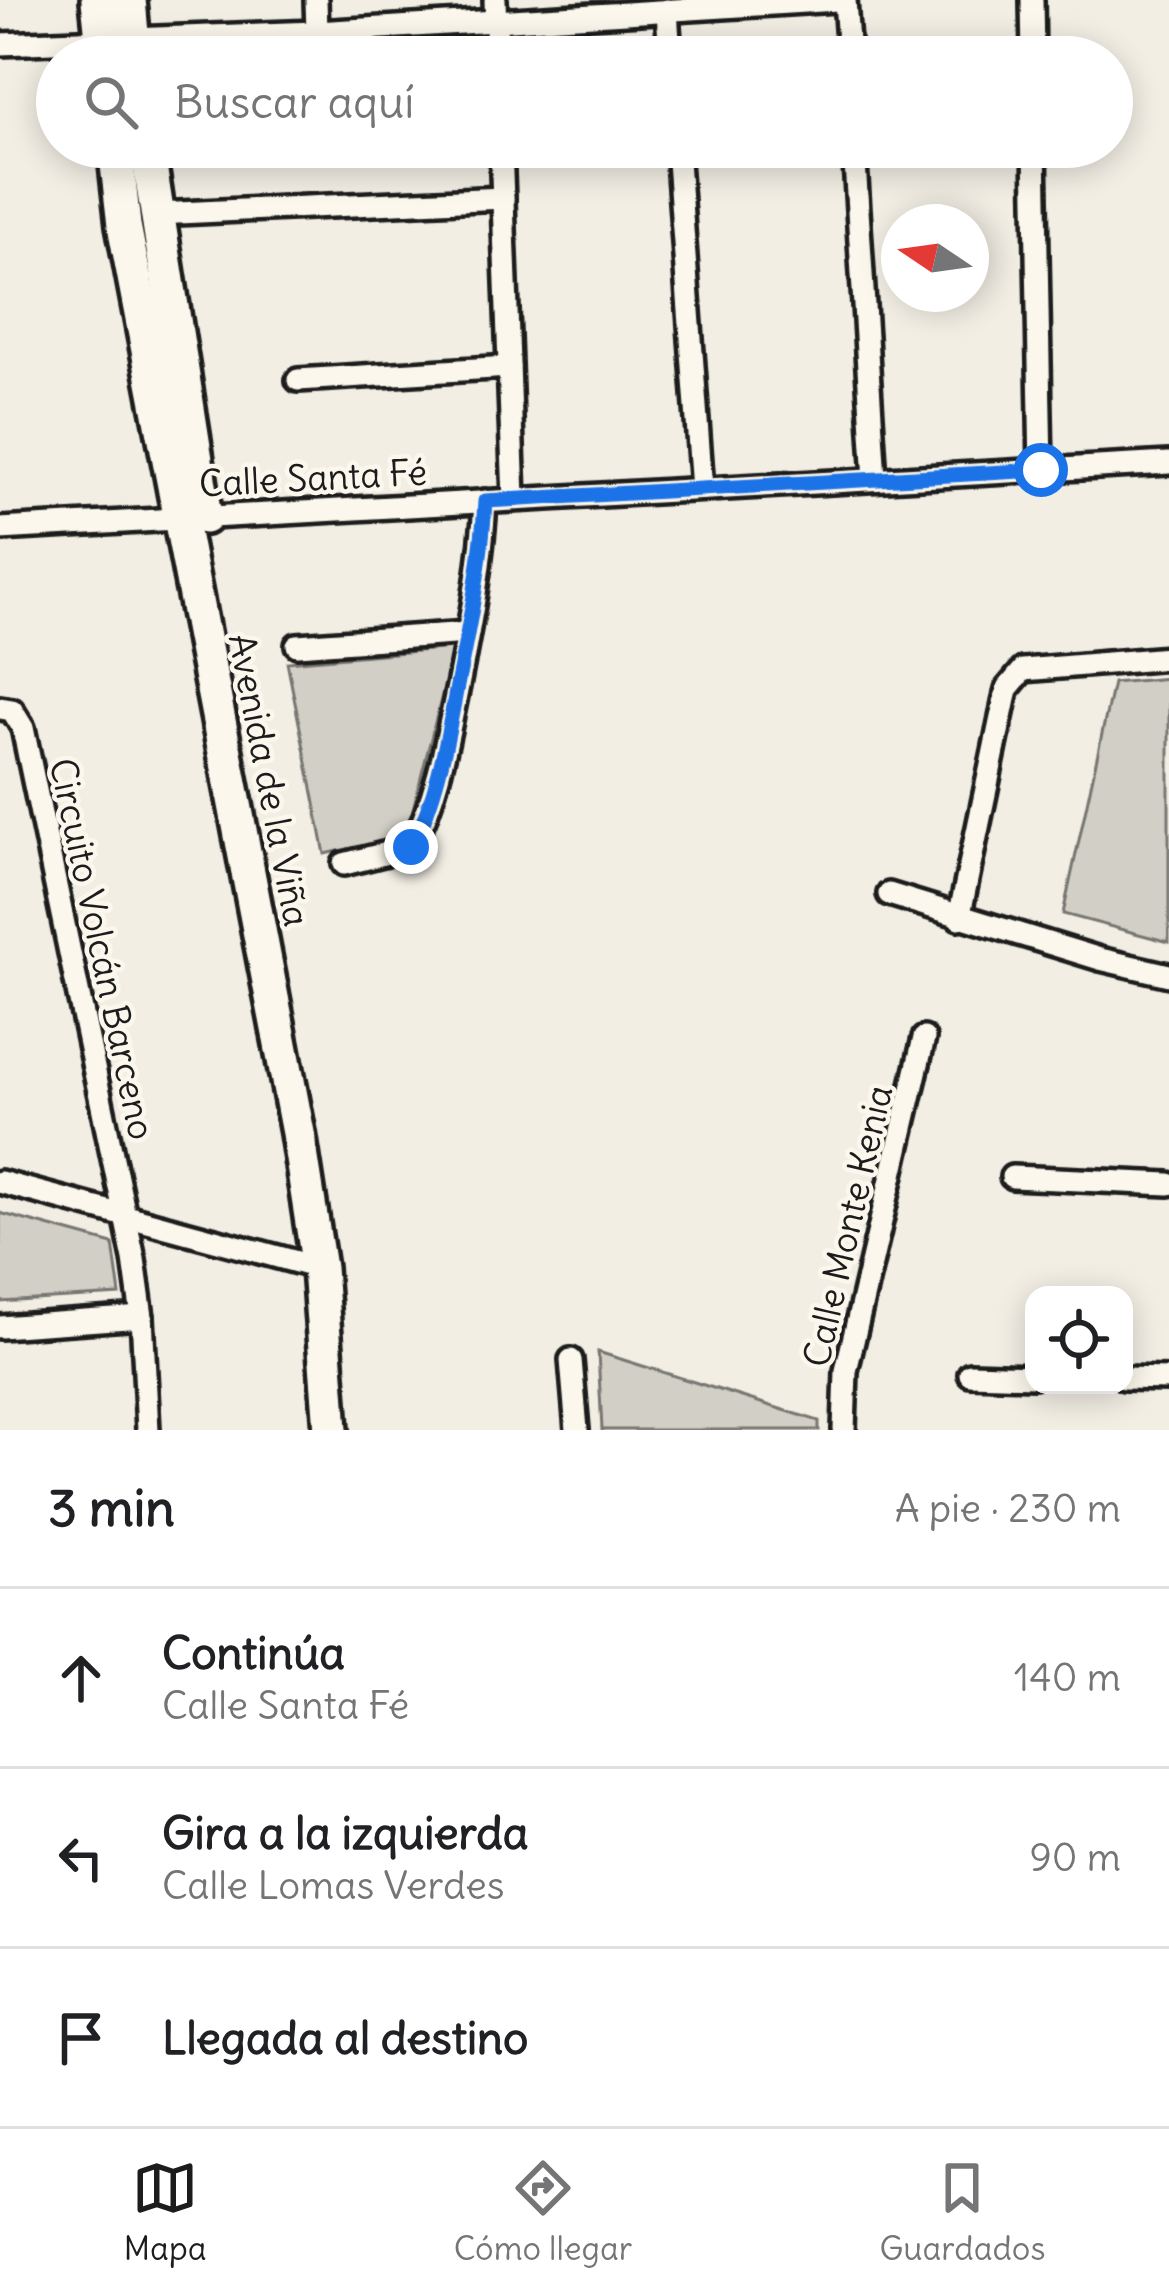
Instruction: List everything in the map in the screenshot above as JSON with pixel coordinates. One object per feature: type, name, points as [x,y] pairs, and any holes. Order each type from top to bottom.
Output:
[{"type":"street","points":[[98,0],[113,36]]},
{"type":"street","points":[[121,36],[129,0]]},
{"type":"street","points":[[316,0],[317,32]]},
{"type":"street","points":[[270,36],[496,10],[667,10],[841,0],[846,36]]},
{"type":"street","points":[[1032,0],[1033,36]]},
{"type":"street","points":[[667,10],[669,36]]},
{"type":"street","points":[[0,44],[36,46]]},
{"type":"street","name":"Avenida de la Viña","points":[[117,168],[124,225],[192,518]]},
{"type":"street","name":"Avenida de la Viña","points":[[151,168],[192,518],[319,1268],[331,1430]]},
{"type":"street","points":[[501,168],[514,499]]},
{"type":"street","points":[[679,168],[702,489]]},
{"type":"street","points":[[855,168],[875,479]]},
{"type":"street","points":[[1035,168],[1041,470]]},
{"type":"street","points":[[157,214],[502,198]]},
{"type":"street","points":[[298,380],[509,367]]},
{"type":"street","name":"Calle Santa Fé","points":[[0,529],[1169,463]]},
{"type":"street","points":[[344,865],[411,847],[422,827],[447,739],[468,633],[485,501]]},
{"type":"street","points":[[297,645],[468,633]]},
{"type":"street","points":[[958,918],[1007,689],[1014,678],[1023,670],[1169,658]]},
{"type":"street","name":"Circuito Volcán Barceno","points":[[0,708],[12,710],[23,728],[142,1317],[148,1430]]},
{"type":"street","points":[[889,895],[1169,975]]},
{"type":"street","name":"Calle Monte Kenia","points":[[844,1430],[846,1371],[925,1038]]},
{"type":"street","points":[[1012,1177],[1169,1184]]},
{"type":"street","points":[[0,1182],[319,1268]]},
{"type":"street","points":[[0,1327],[142,1317]]},
{"type":"street","points":[[572,1360],[577,1430]]},
{"type":"street","points":[[970,1374],[1025,1376]]},
{"type":"street","points":[[1133,1378],[1169,1379]]},
{"type":"shaded area","points":[[454,648],[406,836],[325,854],[287,662]]},
{"type":"shaded area","points":[[1169,678],[1169,942],[1063,914],[1113,683]]},
{"type":"shaded area","points":[[0,1213],[113,1244],[120,1295],[0,1302]]},
{"type":"shaded area","points":[[598,1352],[819,1421],[819,1430],[602,1430]]},
{"type":"route","points":[[411,847],[422,827],[447,739],[468,633],[485,501],[1041,470]]}]
